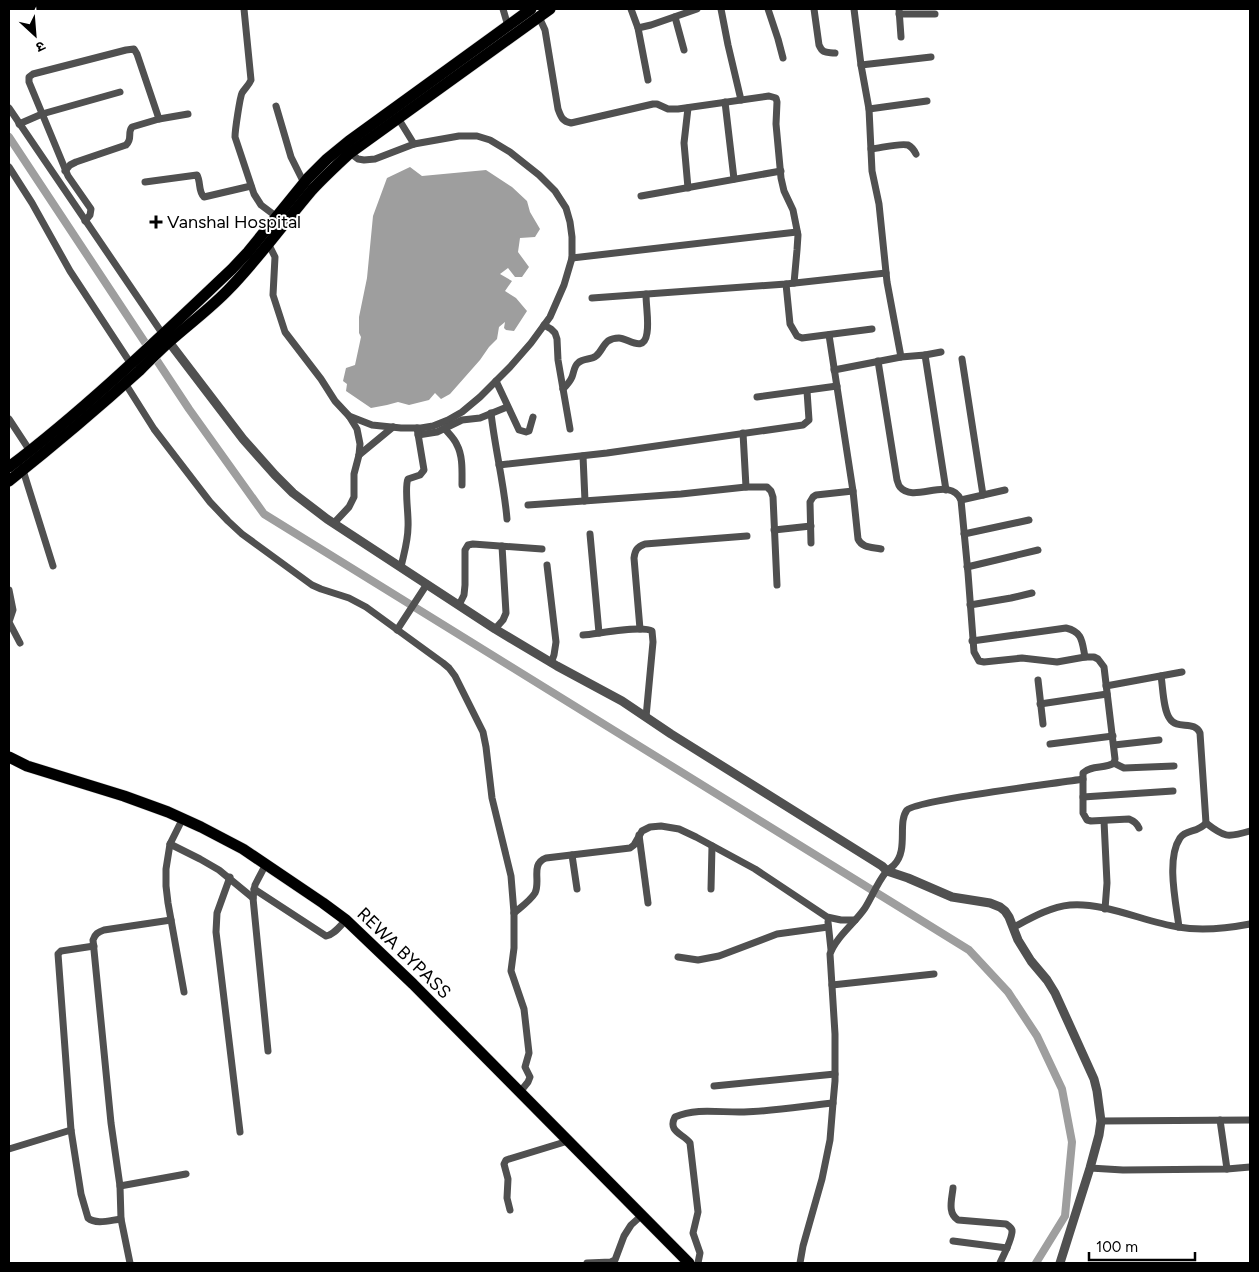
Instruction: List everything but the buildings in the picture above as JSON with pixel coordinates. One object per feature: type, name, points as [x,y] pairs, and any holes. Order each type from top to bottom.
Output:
[{"type":"main road","points":[[9,481],[17,466],[30,451],[162,342],[208,309],[228,290],[269,245],[312,190],[350,153],[508,30],[535,13],[550,9]]},
{"type":"main road","points":[[162,342],[248,252],[304,182],[327,159],[349,141],[399,113]]},
{"type":"main road","points":[[17,466],[86,418],[125,383],[134,366]]},
{"type":"main road","name":"REWA BYPASS","points":[[9,759],[147,804],[183,818],[221,836],[315,897],[346,920],[413,984],[689,1263]]},
{"type":"street","points":[[244,9],[252,80],[241,95],[235,130],[236,142],[254,194],[261,205],[277,217]]},
{"type":"street","points":[[503,9],[508,30]]},
{"type":"street","points":[[631,9],[638,28],[648,80]]},
{"type":"street","points":[[638,28],[696,9]]},
{"type":"street","points":[[721,9],[741,100]]},
{"type":"street","points":[[768,9],[783,58]]},
{"type":"street","points":[[814,9],[821,50],[835,53]]},
{"type":"street","points":[[854,9],[869,109],[872,171],[879,204],[886,273],[901,357]]},
{"type":"street","points":[[901,37],[899,11],[935,14]]},
{"type":"street","points":[[535,13],[544,30],[558,109],[565,122],[571,123],[653,104],[668,109],[688,108],[769,96],[776,98],[776,124],[784,191],[793,210],[797,232],[794,283]]},
{"type":"street","points":[[675,17],[684,50]]},
{"type":"street","points":[[85,221],[90,215],[90,209],[69,178],[28,82],[28,78],[134,49],[138,54],[159,119]]},
{"type":"street","points":[[861,65],[931,57]]},
{"type":"street","points":[[19,124],[42,114],[120,92]]},
{"type":"street","points":[[869,109],[927,101]]},
{"type":"street","points":[[724,102],[734,179]]},
{"type":"street","points":[[276,106],[291,157],[304,182]]},
{"type":"street","points":[[9,108],[85,221],[162,342],[243,439],[293,493],[426,586],[551,663],[646,716],[671,734],[882,866],[885,874]]},
{"type":"street","points":[[688,108],[684,143],[688,188]]},
{"type":"street","points":[[399,113],[414,144]]},
{"type":"street","points":[[66,171],[70,165],[79,160],[122,147],[129,142],[132,127],[159,119],[188,114]]},
{"type":"street","points":[[350,153],[358,159],[375,159],[414,144],[459,136],[477,136],[490,140],[510,152],[539,175],[555,191],[566,208],[570,222],[572,258],[564,285],[550,317],[531,343],[496,382],[462,412],[448,420],[417,431]]},
{"type":"street","points":[[871,149],[901,145],[909,146],[916,154]]},
{"type":"street","points":[[9,166],[32,202],[70,271],[134,366]]},
{"type":"street","points":[[641,196],[781,171]]},
{"type":"street","points":[[145,182],[197,175],[204,197],[251,186]]},
{"type":"street","points":[[572,258],[797,232]]},
{"type":"street","points":[[269,245],[275,257],[273,295],[285,332],[321,379],[335,401],[349,416],[359,436],[359,455],[354,474],[355,491],[352,502],[334,523]]},
{"type":"street","points":[[592,298],[786,284],[886,273]]},
{"type":"street","points":[[786,284],[790,324],[797,336],[802,338],[872,329]]},
{"type":"street","points":[[563,389],[569,383],[578,363],[594,358],[608,341],[620,338],[636,344],[645,339],[647,332],[646,294]]},
{"type":"street","points":[[544,325],[551,329],[557,339],[558,360],[570,429]]},
{"type":"street","points":[[829,335],[853,491],[858,539],[865,546],[880,549]]},
{"type":"street","points":[[834,370],[901,357],[941,352]]},
{"type":"street","points":[[925,355],[946,490]]},
{"type":"street","points":[[962,359],[983,495]]},
{"type":"street","points":[[878,361],[897,480],[900,487],[905,491],[913,492],[955,491],[961,500],[968,567],[972,641],[976,657],[984,662],[1022,658],[1047,662],[1085,657],[1098,658],[1104,667],[1114,745],[1114,763]]},
{"type":"street","points":[[496,382],[519,430],[522,432],[529,431],[532,417]]},
{"type":"street","points":[[125,383],[154,429],[189,476],[210,502],[242,534],[302,579],[321,590],[357,602],[376,613],[443,663],[452,672],[483,732],[492,798],[511,876],[514,913],[514,948],[511,971],[524,1008],[529,1053],[525,1066],[530,1077],[520,1092]]},
{"type":"street","points":[[758,397],[837,386]]},
{"type":"street","points":[[499,465],[583,456],[803,425],[807,422],[809,416],[807,391]]},
{"type":"street","points":[[349,416],[372,425],[437,432],[462,420],[480,418],[507,406]]},
{"type":"street","points":[[491,413],[494,443],[505,492],[507,519]]},
{"type":"street","points":[[9,419],[30,451]]},
{"type":"street","points":[[359,455],[392,427]]},
{"type":"street","points":[[444,428],[458,445],[462,485]]},
{"type":"street","points":[[401,567],[408,539],[406,485],[408,479],[420,475],[424,470],[417,431]]},
{"type":"street","points":[[743,433],[746,487]]},
{"type":"street","points":[[583,456],[585,501]]},
{"type":"street","points":[[17,466],[53,566]]},
{"type":"street","points":[[528,506],[746,487],[767,487],[773,497],[777,585]]},
{"type":"street","points":[[961,500],[1005,490]]},
{"type":"street","points":[[811,543],[810,502],[812,497],[853,491]]},
{"type":"street","points":[[964,534],[1029,520]]},
{"type":"street","points":[[774,530],[811,526]]},
{"type":"street","points":[[590,534],[599,633]]},
{"type":"street","points":[[640,629],[634,558],[635,551],[639,546],[747,536]]},
{"type":"street","points":[[459,605],[465,590],[465,550],[467,546],[473,544],[542,549]]},
{"type":"street","points":[[495,629],[506,613],[502,546]]},
{"type":"street","points":[[968,567],[1038,550]]},
{"type":"street","points":[[547,565],[556,642],[551,663]]},
{"type":"street","points":[[397,630],[426,586]]},
{"type":"street","points":[[9,590],[13,610],[9,622],[20,643]]},
{"type":"street","points":[[970,605],[1032,593]]},
{"type":"street","points":[[972,641],[1066,628],[1074,630],[1079,634],[1085,657]]},
{"type":"street","points":[[583,635],[640,629],[652,631],[646,716]]},
{"type":"street","points":[[1040,704],[1182,672]]},
{"type":"street","points":[[1161,676],[1166,713],[1170,720],[1181,725],[1195,726],[1200,733],[1206,822],[1219,833],[1228,836],[1250,832]]},
{"type":"street","points":[[1038,680],[1043,724]]},
{"type":"street","points":[[1050,744],[1113,736]]},
{"type":"street","points":[[1114,745],[1159,740]]},
{"type":"street","points":[[1114,763],[1124,768],[1174,766]]},
{"type":"street","points":[[1114,763],[1106,767],[1086,770],[1083,774],[1083,813],[1088,820],[1092,821],[1129,819],[1134,821],[1139,828]]},
{"type":"street","points":[[831,950],[864,910],[885,874],[899,858],[902,848],[904,819],[909,808],[951,798],[1083,779]]},
{"type":"street","points":[[1082,797],[1173,791]]},
{"type":"street","points":[[183,818],[170,844],[166,869],[166,886],[184,992]]},
{"type":"street","points":[[1104,821],[1107,883],[1105,909]]},
{"type":"street","points":[[1179,927],[1172,876],[1174,854],[1180,838],[1188,832],[1199,829],[1206,822]]},
{"type":"street","points":[[514,913],[534,894],[537,886],[537,866],[539,862],[546,858],[630,848],[634,845],[642,831],[655,826],[671,827],[688,833],[755,869],[827,917],[855,920]]},
{"type":"street","points":[[639,835],[648,903]]},
{"type":"street","points":[[170,844],[210,864],[230,877],[254,898]]},
{"type":"street","points":[[711,889],[712,846]]},
{"type":"street","points":[[572,855],[576,889]]},
{"type":"street","points":[[266,864],[254,888],[254,898],[268,1050]]},
{"type":"street","points":[[885,874],[908,878],[952,897],[990,903],[1006,910],[1018,940],[1055,993],[1094,1079],[1098,1091],[1101,1122],[1099,1135],[1060,1263]]},
{"type":"street","points":[[230,877],[217,913],[216,932],[240,1132]]},
{"type":"street","points":[[254,888],[326,936],[330,936],[346,920]]},
{"type":"street","points":[[1014,927],[1053,909],[1069,905],[1105,909],[1179,927],[1200,928],[1250,924]]},
{"type":"street","points":[[800,1263],[822,1179],[830,1140],[833,1103],[835,1034],[831,950],[827,917]]},
{"type":"street","points":[[130,1263],[121,1219],[120,1186],[111,1123],[94,936],[100,932],[171,920]]},
{"type":"street","points":[[678,957],[698,960],[719,956],[777,934],[828,927]]},
{"type":"street","points":[[94,946],[61,951],[58,954],[71,1130],[81,1194],[88,1218],[94,1222],[121,1219]]},
{"type":"street","points":[[832,985],[934,974]]},
{"type":"street","points":[[714,1086],[835,1074]]},
{"type":"street","points":[[698,1263],[700,1253],[693,1232],[698,1212],[690,1144],[687,1138],[676,1132],[673,1122],[675,1117],[682,1114],[714,1111],[744,1112],[833,1103]]},
{"type":"street","points":[[1220,1120],[1227,1170]]},
{"type":"street","points":[[1101,1122],[1250,1120]]},
{"type":"street","points":[[9,1149],[71,1130]]},
{"type":"street","points":[[510,1210],[507,1198],[508,1179],[504,1164],[506,1160],[568,1141]]},
{"type":"street","points":[[1090,1168],[1123,1170],[1227,1170],[1250,1167]]},
{"type":"street","points":[[120,1186],[186,1174]]},
{"type":"street","points":[[953,1188],[951,1209],[953,1216],[958,1220],[1006,1224],[1012,1230],[1011,1238],[1000,1263]]},
{"type":"street","points":[[587,1263],[611,1262],[615,1260],[624,1236],[631,1225],[641,1216]]},
{"type":"street","points":[[953,1241],[1006,1248]]},
{"type":"shaded area","points":[[410,167],[422,176],[486,170],[512,187],[527,201],[530,212],[540,229],[535,237],[520,238],[518,252],[529,267],[522,277],[515,277],[508,268],[500,274],[512,281],[505,291],[516,298],[527,311],[514,331],[504,328],[505,322],[499,327],[497,339],[450,394],[441,399],[435,393],[429,400],[409,405],[398,402],[371,408],[346,391],[347,384],[343,381],[346,368],[355,365],[361,337],[359,333],[359,317],[367,278],[373,216],[387,178]]},
{"type":"waterway","points":[[9,137],[189,409],[264,514],[969,950],[1008,992],[1037,1036],[1062,1089],[1072,1142],[1065,1216],[1036,1263]]},
{"type":"place","name":"Vanshal Hospital","points":[[156,222]]}]
